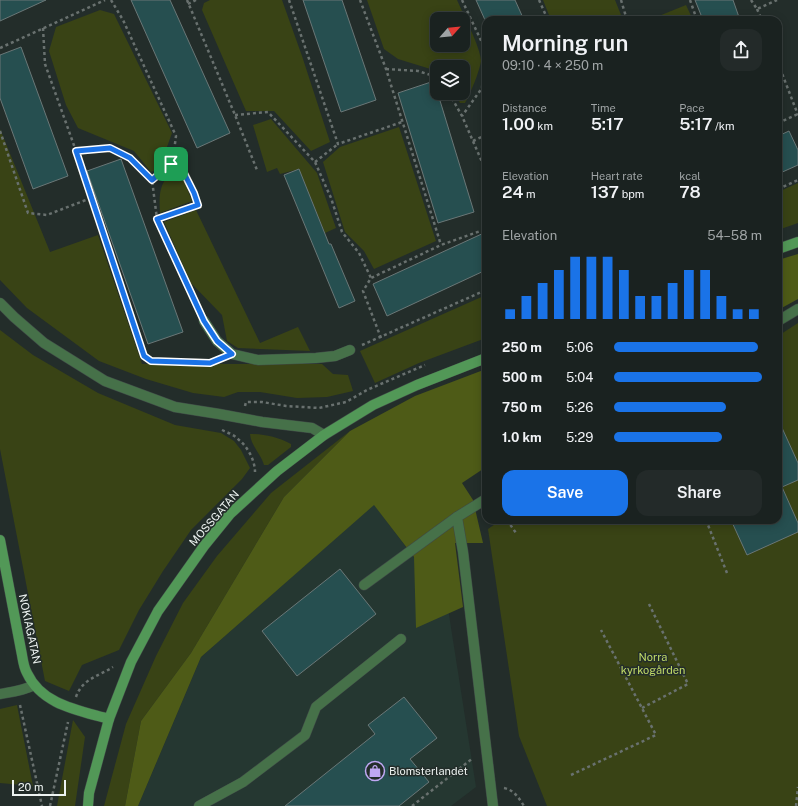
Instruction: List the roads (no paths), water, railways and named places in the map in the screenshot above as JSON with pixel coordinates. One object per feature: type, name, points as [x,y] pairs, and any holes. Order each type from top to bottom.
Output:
[{"type":"street","points":[[782,248],[798,242]]},
{"type":"street","points":[[0,303],[14,318],[44,343],[105,380],[176,408],[262,422],[312,428],[324,435]]},
{"type":"street","points":[[782,319],[798,309]]},
{"type":"street","points":[[204,321],[217,341],[232,354],[258,360],[335,356],[350,350]]},
{"type":"street","name":"MOSSGATAN","points":[[88,806],[89,793],[109,719],[131,662],[158,612],[204,546],[230,514],[277,471],[324,435],[374,404],[417,385],[482,360]]},
{"type":"street","points":[[364,585],[457,517],[482,501]]},
{"type":"street","points":[[457,517],[463,552],[493,806]]},
{"type":"street","name":"NOKIAGATAN","points":[[0,540],[26,672],[34,685],[44,695],[60,704],[109,719]]},
{"type":"street","points":[[199,806],[244,782],[306,735],[316,707],[401,639]]},
{"type":"street","points":[[0,694],[27,689],[34,685]]},
{"type":"place","name":"Blomsterlandet","points":[[375,771]]},
{"type":"park label","name":"Norra kyrkogården","points":[[653,663]]}]
